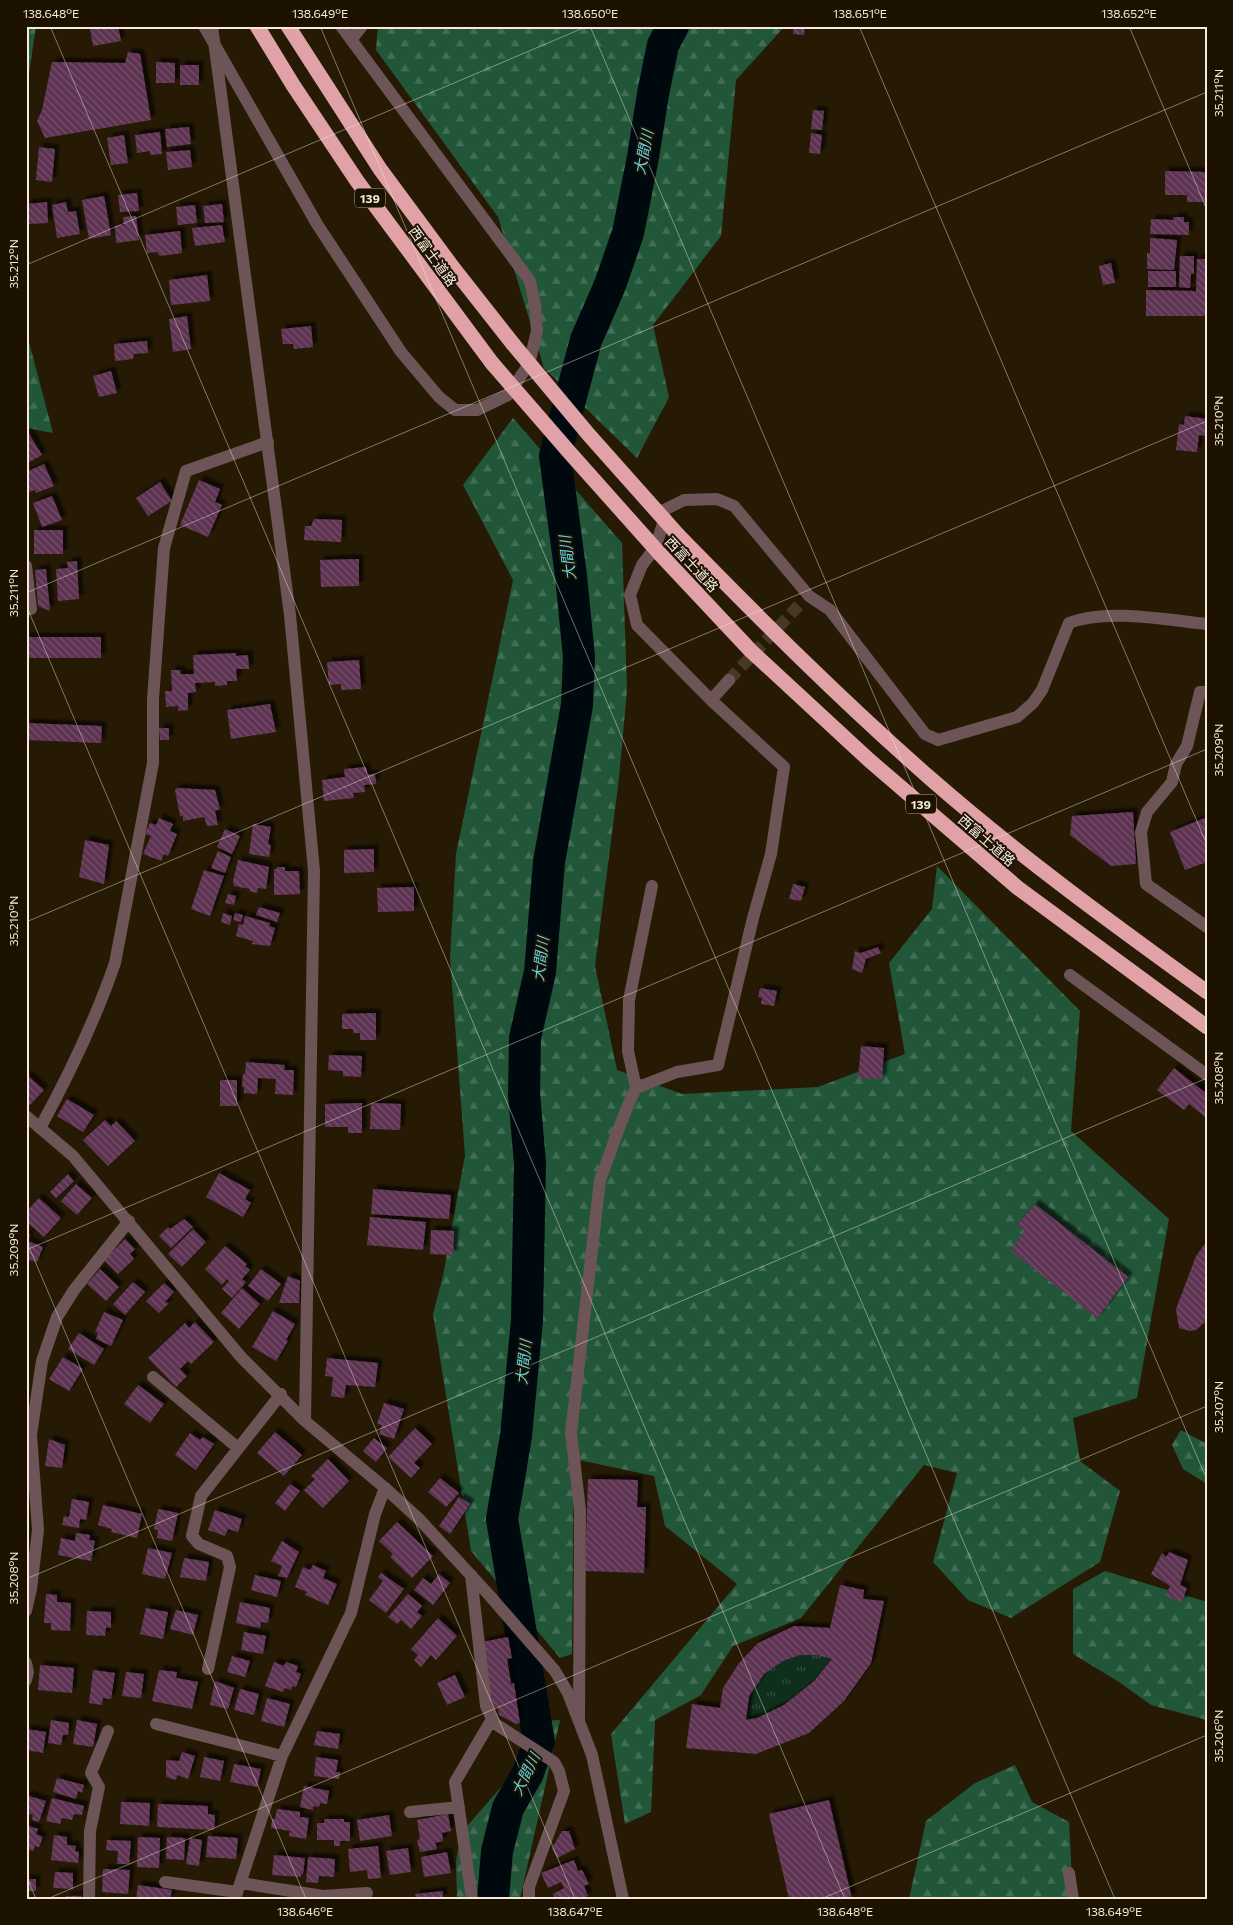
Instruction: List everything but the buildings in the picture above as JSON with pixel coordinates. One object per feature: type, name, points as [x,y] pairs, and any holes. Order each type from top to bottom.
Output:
[{"type":"highway","name":"西富士道路","points":[[257,26],[293,85],[358,181],[492,363],[660,554],[751,651],[869,760],[1018,888],[1207,1027]]},
{"type":"highway","name":"西富士道路","points":[[288,26],[380,169],[454,269],[513,344],[589,435],[678,535],[798,657],[931,779],[1039,868],[1207,992]]},
{"type":"street","points":[[204,26],[317,224],[401,352],[439,397],[455,410],[478,410],[508,395],[529,364],[537,331],[535,305],[530,281],[342,26]]},
{"type":"street","points":[[212,26],[290,615],[314,870],[305,1421]]},
{"type":"street","points":[[351,40],[362,26]]},
{"type":"street","points":[[40,1128],[66,1082],[104,995],[115,963],[153,763],[153,699],[164,548],[186,471],[268,442]]},
{"type":"street","points":[[636,1088],[677,1072],[718,1065],[753,918],[771,854],[784,767],[711,700],[637,625],[630,595],[642,565],[655,548],[664,521],[664,510],[684,500],[717,499],[734,506],[804,600],[830,610],[925,734],[938,740],[1017,716],[1033,703],[1042,690],[1069,623],[1081,618],[1105,616],[1206,624],[1207,620]]},
{"type":"street","points":[[26,566],[31,609]]},
{"type":"street","points":[[711,700],[729,680]]},
{"type":"street","points":[[1207,692],[1200,692],[1187,746],[1176,764],[1172,782],[1147,812],[1141,832],[1146,884],[1207,927]]},
{"type":"street","points":[[579,1720],[580,1510],[571,1433],[600,1180],[622,1119],[636,1088],[628,1051],[629,1000],[652,886]]},
{"type":"street","points":[[1070,976],[1207,1075]]},
{"type":"street","points":[[26,1116],[73,1156],[241,1357],[305,1421],[420,1520],[490,1596],[555,1671],[568,1692],[592,1755],[623,1899]]},
{"type":"street","points":[[26,1611],[31,1589],[38,1530],[29,1454],[42,1361],[57,1317],[74,1290],[129,1222]]},
{"type":"street","points":[[153,1377],[238,1448]]},
{"type":"street","points":[[208,1669],[230,1567],[227,1556],[199,1544],[192,1536],[201,1496],[280,1394]]},
{"type":"street","points":[[238,1891],[282,1756],[351,1613],[375,1514],[385,1488]]},
{"type":"street","points":[[471,1575],[486,1706],[494,1723],[554,1762],[559,1771],[564,1791],[529,1888],[529,1899]]},
{"type":"street","points":[[26,1663],[28,1672],[26,1680]]},
{"type":"street","points":[[472,1899],[455,1782],[492,1719]]},
{"type":"street","points":[[156,1724],[282,1756]]},
{"type":"street","points":[[89,1899],[90,1831],[100,1787],[90,1773],[108,1731]]},
{"type":"street","points":[[410,1812],[458,1807]]},
{"type":"street","points":[[1069,1872],[1073,1899]]},
{"type":"street","points":[[165,1882],[238,1891],[323,1896],[367,1893]]},
{"type":"green space","points":[[26,26],[36,26],[27,87],[29,342],[53,433],[26,428]]},
{"type":"green space","points":[[378,26],[785,26],[736,80],[721,236],[653,325],[669,397],[637,458],[544,368],[498,217],[376,50]]},
{"type":"green space","points":[[513,418],[622,543],[627,690],[619,778],[595,966],[617,1070],[682,1094],[818,1087],[905,1054],[889,963],[932,909],[937,866],[1080,1011],[1071,1131],[1169,1219],[1137,1398],[1073,1418],[1080,1461],[1120,1491],[1100,1562],[1011,1618],[968,1600],[933,1562],[957,1473],[924,1465],[801,1618],[733,1646],[701,1695],[655,1720],[651,1812],[625,1824],[611,1734],[737,1584],[665,1526],[654,1476],[574,1459],[572,1654],[560,1658],[471,1551],[433,1314],[443,1276],[465,1155],[450,958],[456,854],[513,580],[463,485]]},
{"type":"green space","points":[[1181,1430],[1207,1444],[1207,1484],[1183,1469],[1172,1445]]},
{"type":"green space","points":[[1105,1571],[1207,1602],[1207,1720],[1151,1705],[1119,1682],[1073,1654],[1073,1589]]},
{"type":"green space","points":[[800,1655],[816,1655],[832,1659],[814,1679],[783,1705],[746,1720],[749,1696],[764,1673],[783,1661]]},
{"type":"green space","points":[[560,1720],[520,1899],[457,1899],[456,1861],[461,1833],[509,1778],[542,1721]]},
{"type":"green space","points":[[1015,1765],[1032,1802],[1069,1822],[1073,1899],[909,1899],[926,1821],[975,1783]]},
{"type":"waterway","name":"大間川","points":[[493,1899],[497,1851],[508,1808],[528,1773],[539,1742],[502,1519],[516,1436],[527,1320],[530,1163],[524,1094],[525,1038],[540,972],[549,862],[577,705],[579,657],[571,576],[555,456],[586,340],[610,285],[628,233],[663,45],[673,26]]},
{"type":"tunnel","points":[[729,680],[800,604]]}]
